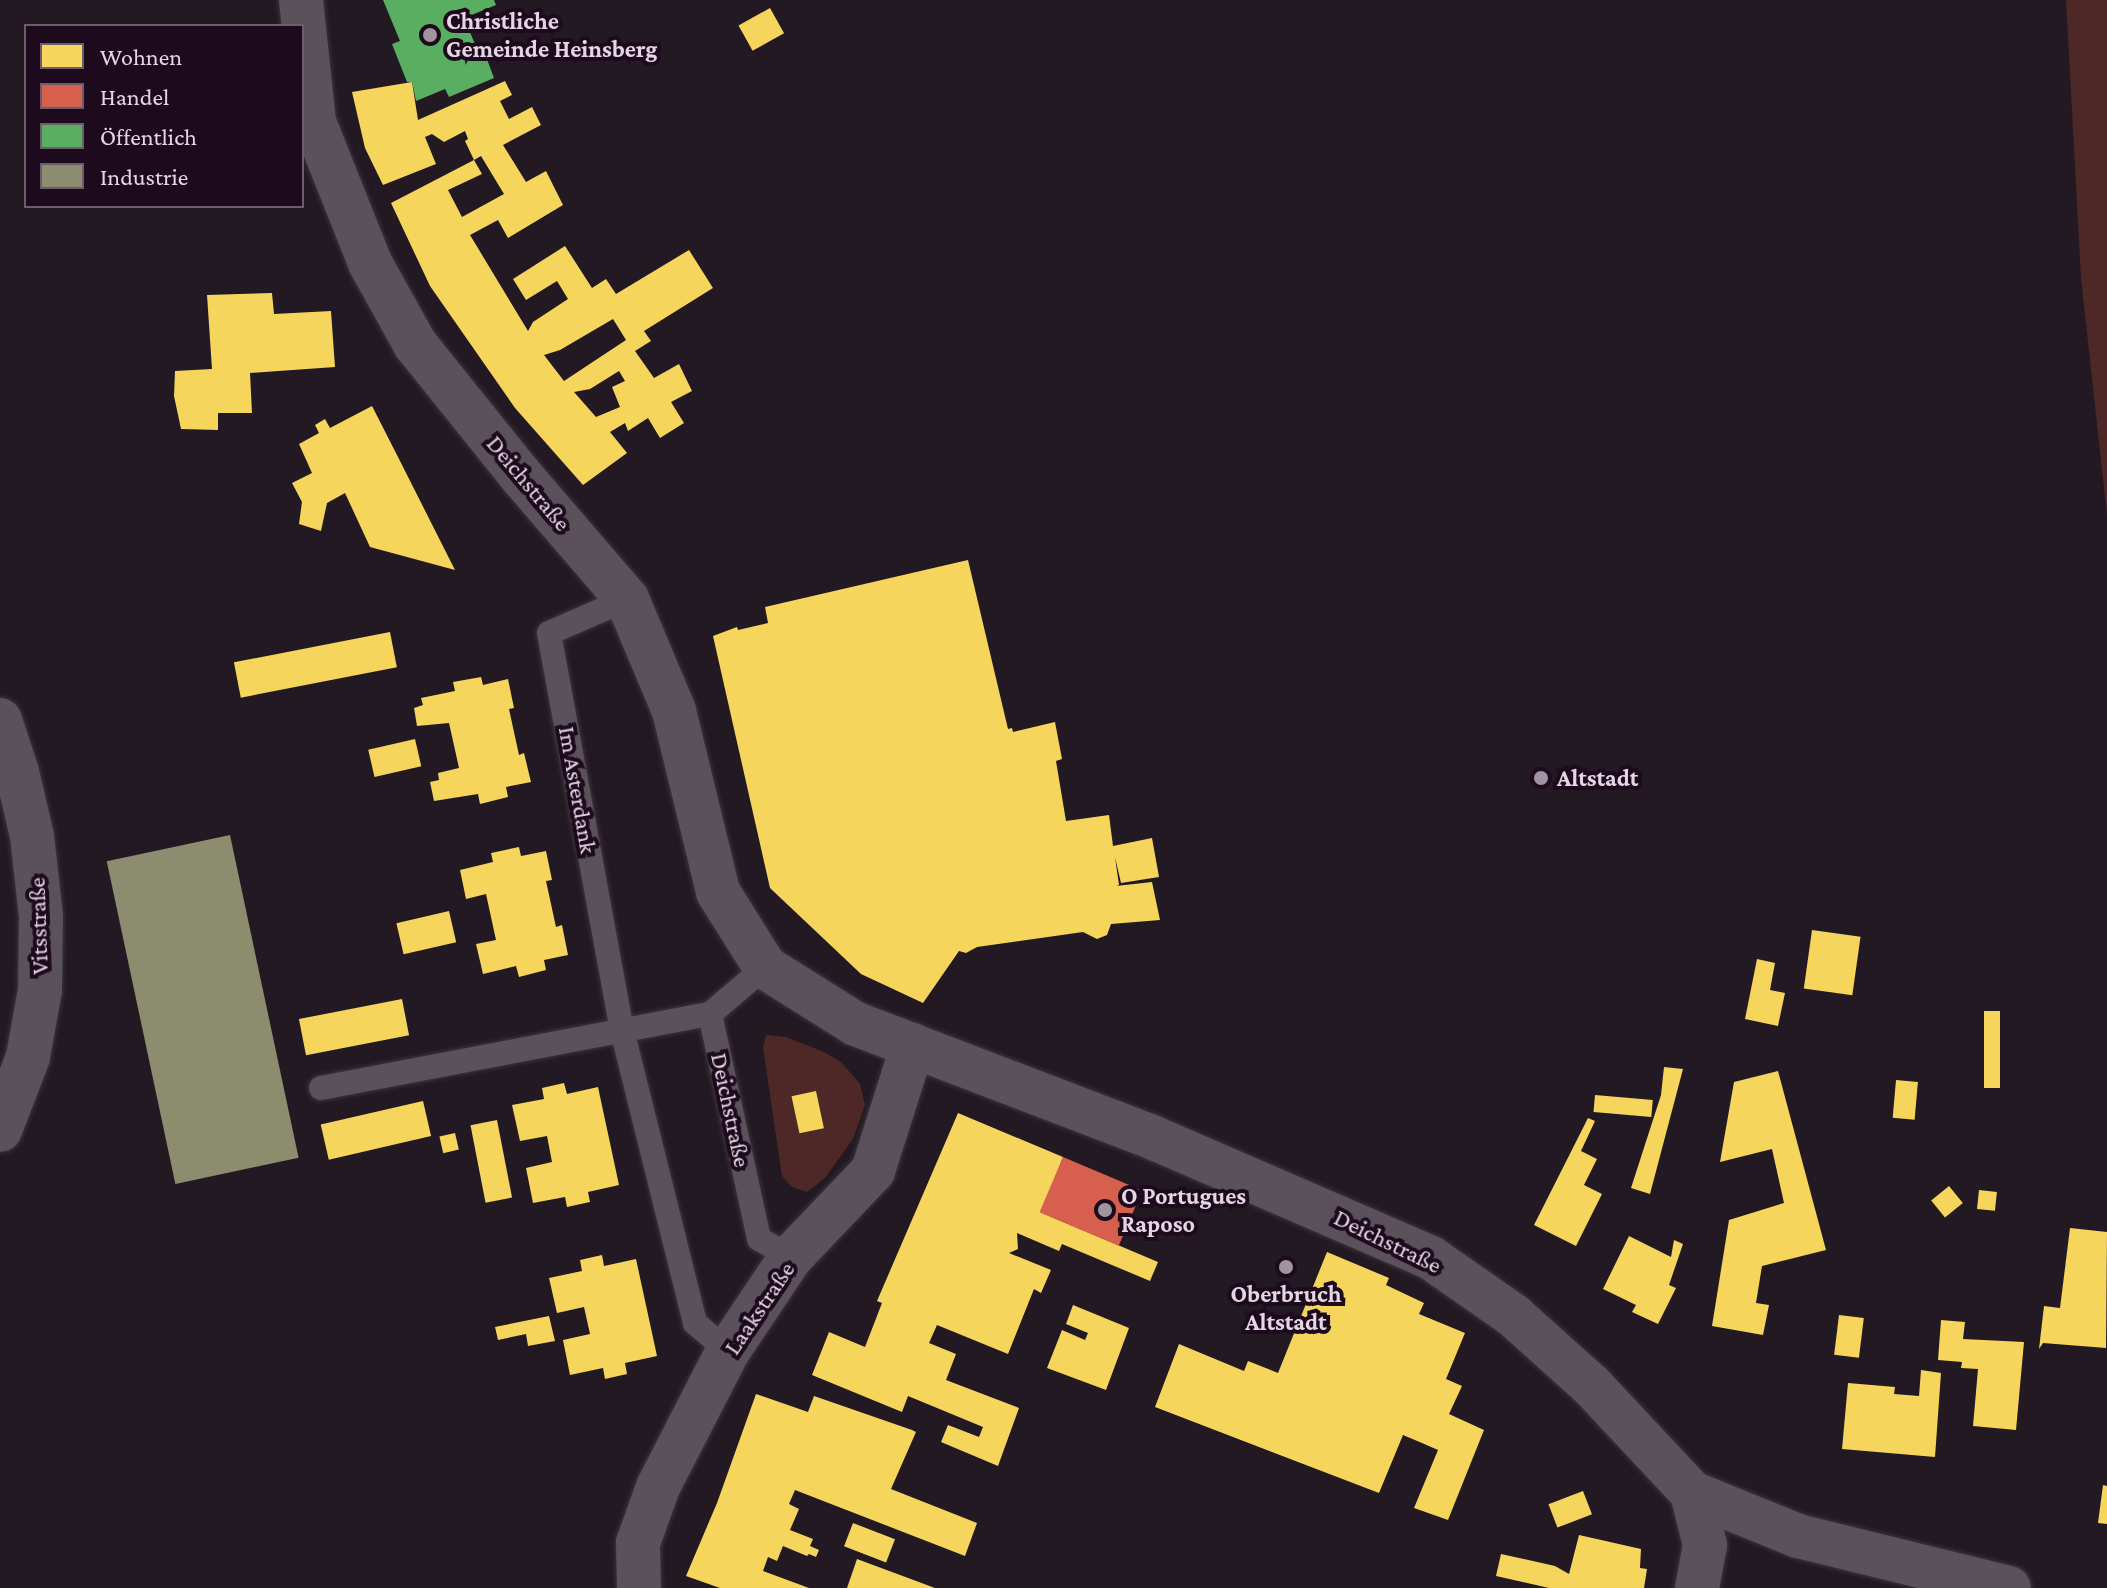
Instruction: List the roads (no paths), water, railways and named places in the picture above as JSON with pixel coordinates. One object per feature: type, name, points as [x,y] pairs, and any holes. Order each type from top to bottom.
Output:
[{"type":"street","name":"Deichstraße","points":[[301,0],[304,24]]},
{"type":"street","name":"Deichstraße","points":[[304,28],[314,122],[370,263],[415,344],[522,477],[627,599],[674,711],[718,892],[765,967],[856,1024],[1154,1138],[1431,1258],[1514,1316],[1580,1375],[1692,1493],[1798,1536],[2009,1588]]},
{"type":"street","name":"Vitsstraße","points":[[0,720],[32,836],[41,916],[40,990],[31,1044],[0,1130]]},
{"type":"street","name":"Laakstraße","points":[[639,1588],[638,1543],[658,1487],[728,1351],[791,1257],[873,1171],[913,1045]]},
{"type":"street","points":[[1692,1493],[1705,1545],[1697,1588]]},
{"type":"lane","name":"Im Asterdank","points":[[627,599],[549,633],[622,1030],[695,1323],[728,1351]]},
{"type":"lane","points":[[321,1088],[710,1014],[765,967]]},
{"type":"lane","name":"Deichstraße","points":[[710,1014],[759,1239],[791,1257]]},
{"type":"place","name":"Christliche Gemeinde Heinsberg","points":[[430,35]]},
{"type":"place","name":"Altstadt","points":[[1541,778]]},
{"type":"place","name":"O Portugues Raposo","points":[[1105,1210]]},
{"type":"place","name":"Oberbruch Altstadt","points":[[1286,1267]]}]
